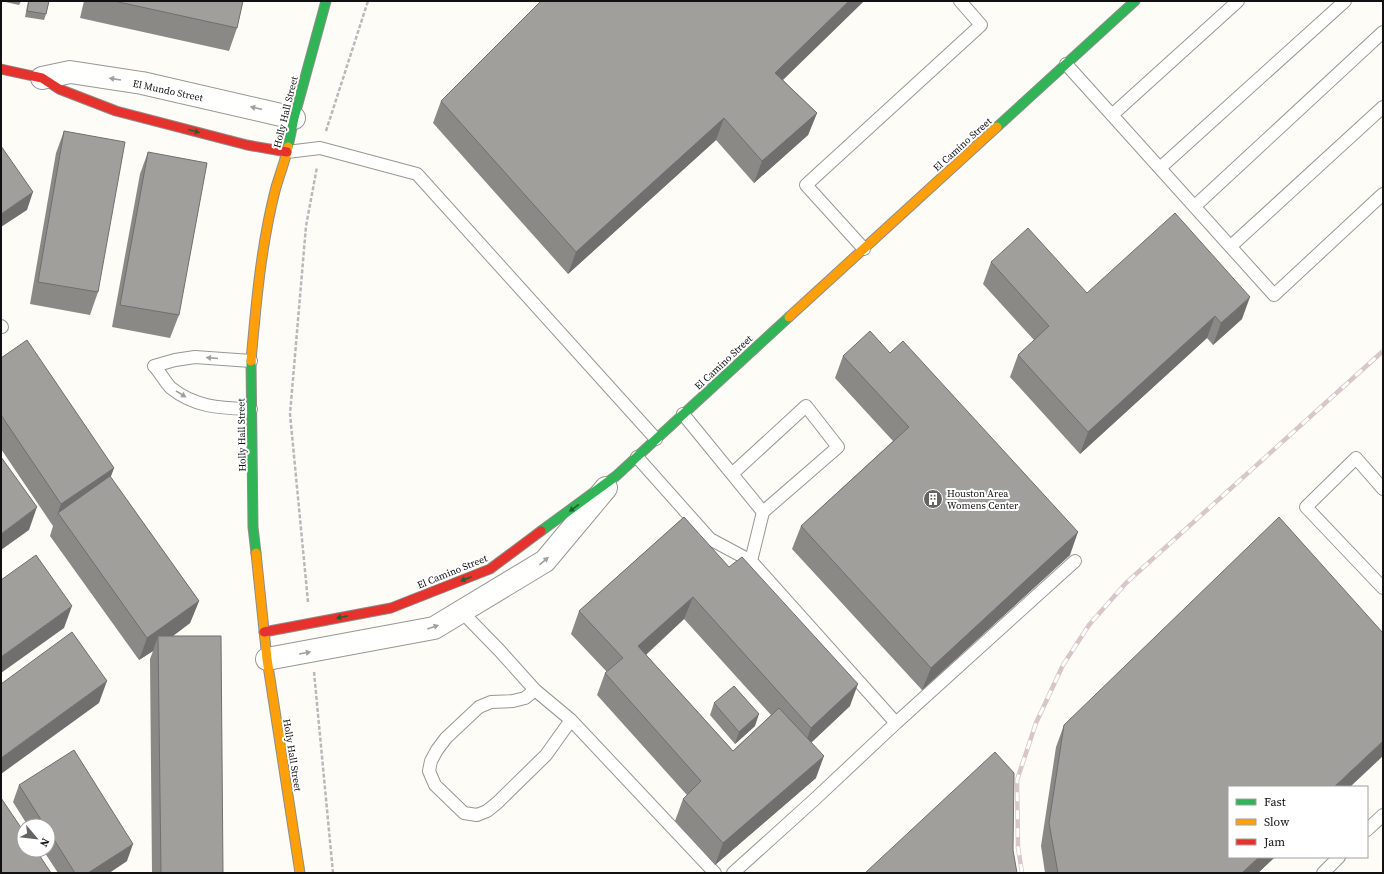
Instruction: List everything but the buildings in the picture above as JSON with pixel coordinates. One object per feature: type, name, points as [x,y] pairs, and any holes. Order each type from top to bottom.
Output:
[{"type":"street","name":"Holly Hall Street","points":[[300,873],[267,659],[253,526],[251,361],[257,299],[266,236],[275,191],[287,152],[294,118],[326,1]]},
{"type":"street","name":"El Camino Street","points":[[264,632],[391,608],[490,569],[616,476],[1135,1]]},
{"type":"street","name":"El Mundo Street","points":[[1,69],[42,78],[59,89],[116,111],[247,145],[287,152]]},
{"type":"street","name":"El Mundo Street","points":[[42,78],[70,72],[142,83],[294,118]]},
{"type":"street","points":[[267,659],[434,628],[545,561],[616,476]]},
{"type":"lane","points":[[864,248],[806,185],[981,25],[960,1]]},
{"type":"lane","points":[[1112,115],[1238,1]]},
{"type":"lane","points":[[1160,168],[1344,1]]},
{"type":"lane","points":[[1195,206],[1383,32]]},
{"type":"lane","points":[[1066,64],[1274,295],[1383,194]]},
{"type":"lane","points":[[1231,246],[1383,107]]},
{"type":"lane","points":[[287,152],[320,148],[417,174],[656,439]]},
{"type":"lane","points":[[251,361],[195,356],[154,366],[170,387],[191,400],[214,407],[251,409]]},
{"type":"lane","points":[[732,474],[806,406],[838,447],[763,512],[751,561]]},
{"type":"lane","points":[[683,414],[763,512]]},
{"type":"lane","points":[[637,457],[710,539],[751,561],[896,723]]},
{"type":"lane","points":[[1383,489],[1356,458],[1306,507],[1383,588]]},
{"type":"lane","points":[[733,873],[1075,561]]},
{"type":"lane","points":[[462,612],[535,690],[571,720],[715,873]]},
{"type":"lane","points":[[535,690],[524,698],[513,701],[491,702],[479,707],[446,738],[437,750],[428,771],[435,785],[464,813],[477,815],[487,811],[497,803],[546,755],[571,720]]},
{"type":"lane","points":[[1368,829],[1383,815]]},
{"type":"lane","points":[[1323,873],[1338,858]]},
{"type":"path","points":[[310,623],[290,414],[306,226],[320,148],[368,1]]},
{"type":"path","points":[[313,651],[333,873]]},
{"type":"railway","points":[[1022,873],[1018,847],[1017,780],[1036,723],[1063,665],[1089,625],[1126,583],[1383,351]]},
{"type":"traffic: fast","points":[[288,147],[294,118],[326,1]]},
{"type":"traffic: fast","points":[[997,127],[1135,1]]},
{"type":"traffic: fast","points":[[541,531],[616,476],[789,317]]},
{"type":"traffic: fast","points":[[251,361],[253,527],[256,553]]},
{"type":"traffic: slow","points":[[789,317],[997,127]]},
{"type":"traffic: slow","points":[[251,361],[257,297],[266,233],[275,191],[288,147]]},
{"type":"traffic: slow","points":[[256,553],[267,659],[300,873]]},
{"type":"traffic: jam","points":[[1,69],[42,78],[59,89],[116,111],[247,145],[287,152]]},
{"type":"traffic: jam","points":[[264,632],[391,608],[490,569],[541,531]]},
{"type":"place","name":"Houston Area Womens Center","points":[[933,499]]}]
